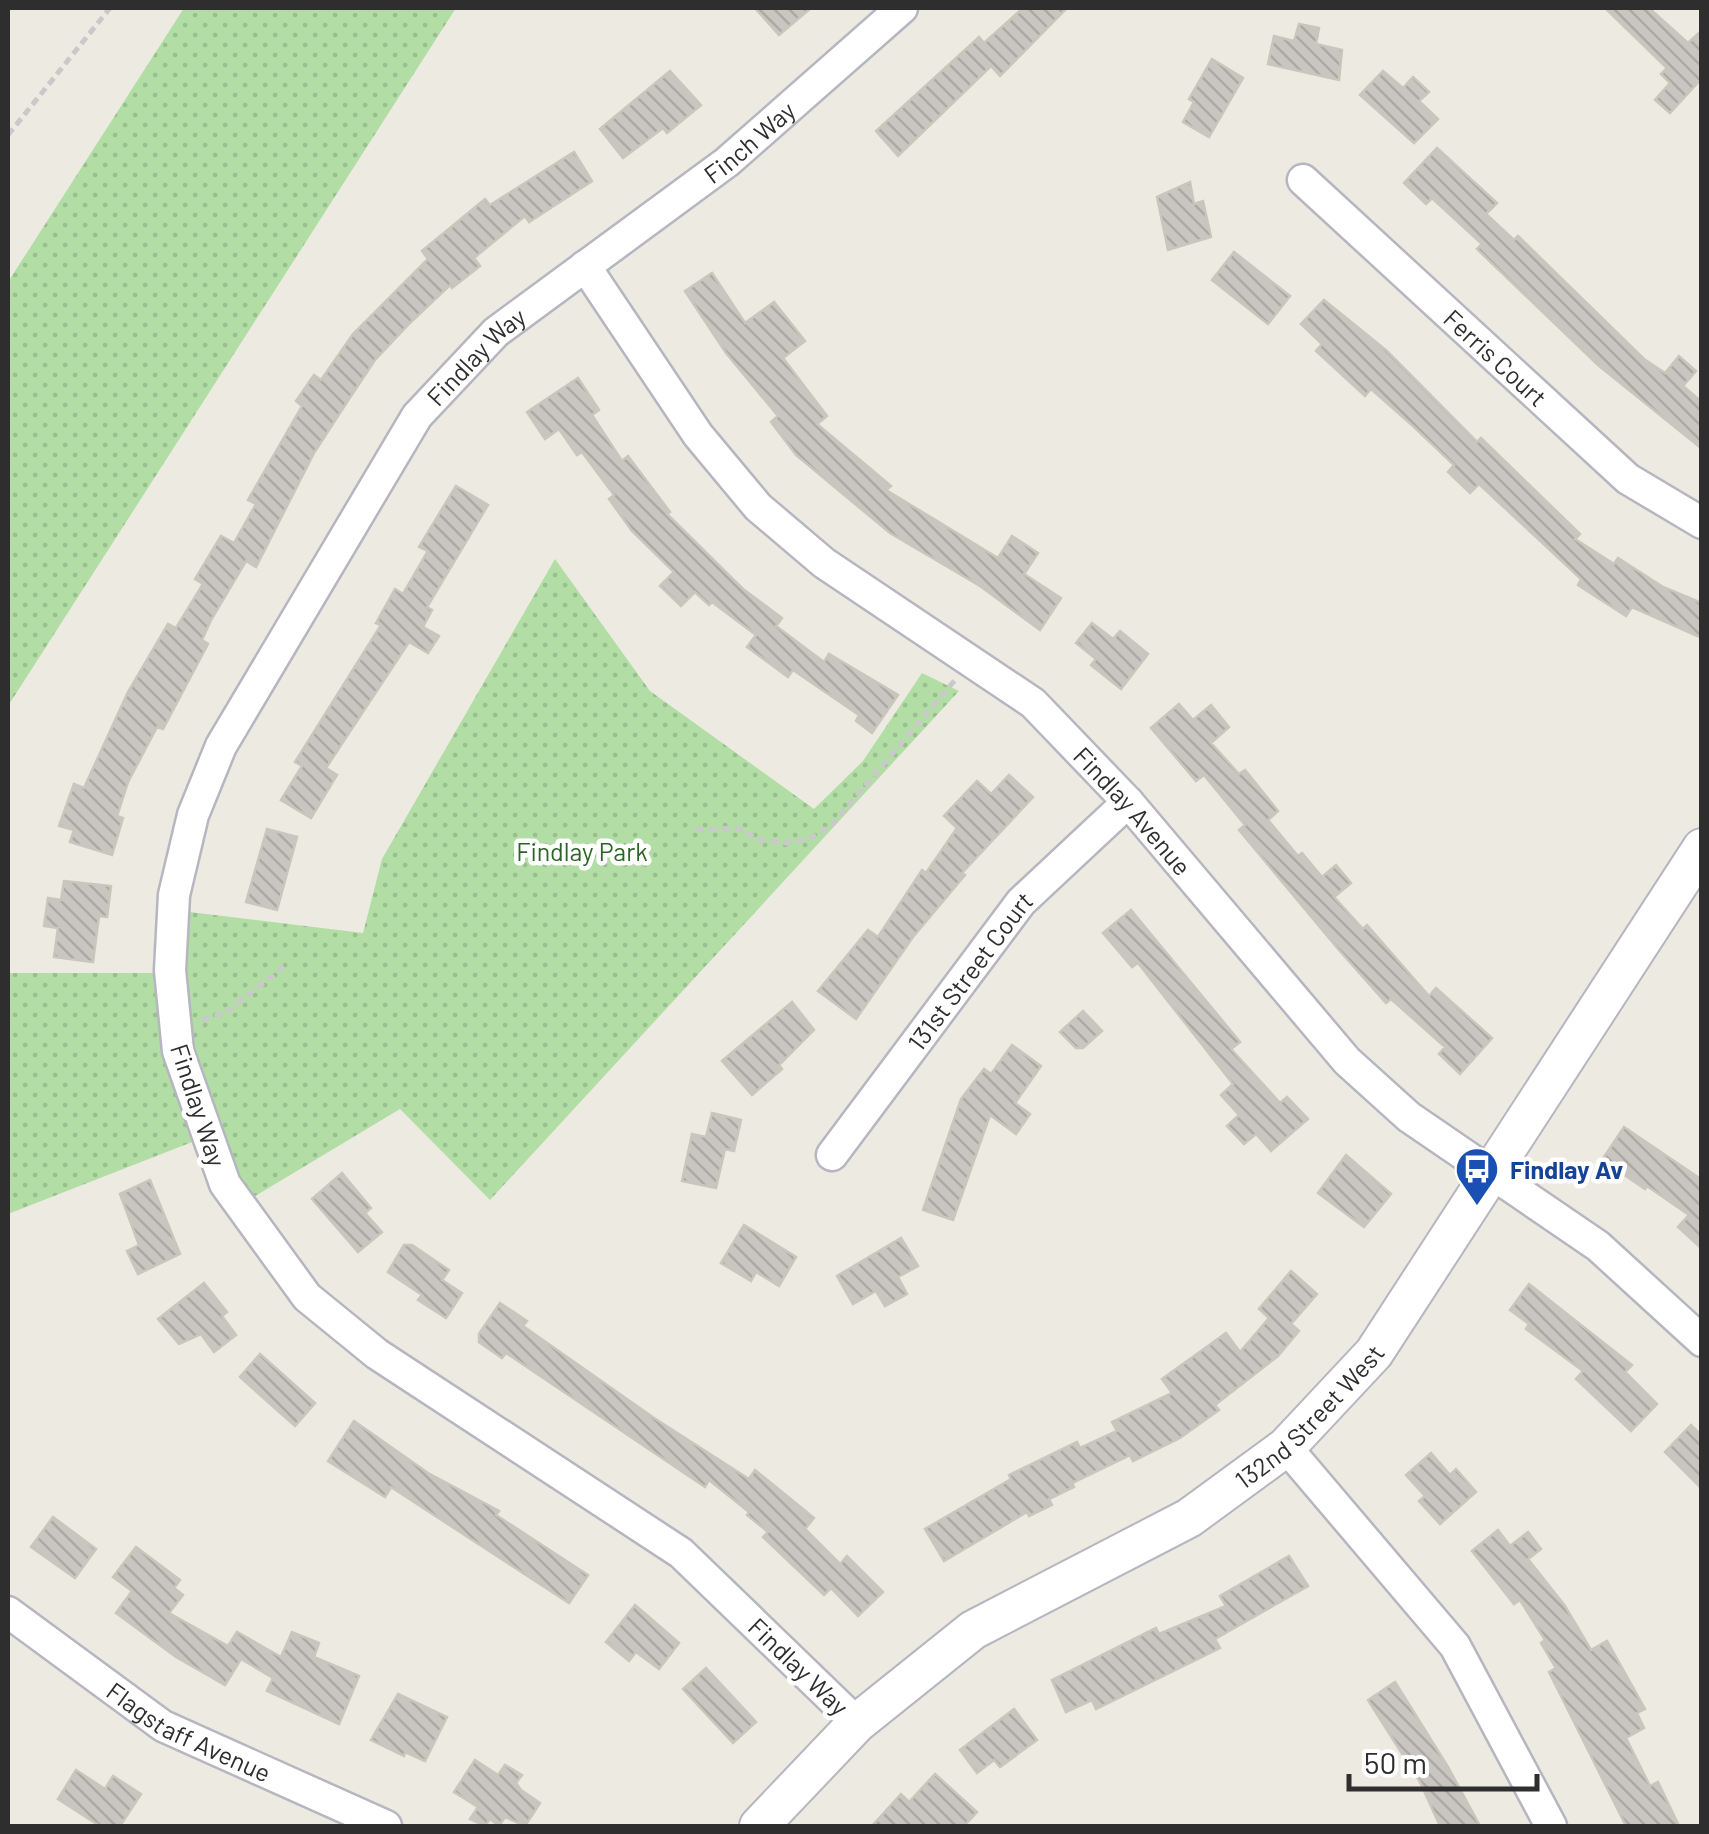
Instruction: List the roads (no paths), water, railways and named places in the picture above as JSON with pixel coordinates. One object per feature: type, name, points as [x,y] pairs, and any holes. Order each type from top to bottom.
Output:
[{"type":"street","name":"Finch Way","points":[[585,266],[727,162],[902,8]]},
{"type":"street","name":"Ferris Court","points":[[1303,180],[1628,479],[1702,523]]},
{"type":"street","name":"Findlay Avenue","points":[[585,266],[698,436],[758,507],[824,563],[1032,703],[1128,802],[1347,1061],[1409,1116],[1598,1246],[1702,1341]]},
{"type":"street","name":"Findlay Way","points":[[585,266],[496,332],[417,416],[221,746],[193,814],[174,895],[170,970],[178,1051],[224,1184],[307,1297],[377,1354],[681,1553],[857,1723]]},
{"type":"street","name":"131st Street Court","points":[[832,1155],[1022,902],[1128,802]]},
{"type":"street","name":"132nd Street West","points":[[759,1826],[857,1723],[973,1630],[1190,1518],[1286,1447],[1374,1353],[1702,848]]},
{"type":"street","points":[[1286,1447],[1455,1646],[1551,1826]]},
{"type":"street","name":"Flagstaff Avenue","points":[[8,1612],[163,1726],[386,1826]]},
{"type":"place","name":"Findlay Av","points":[[1477,1207]]},
{"type":"park label","name":"Findlay Park","points":[[582,851]]}]
